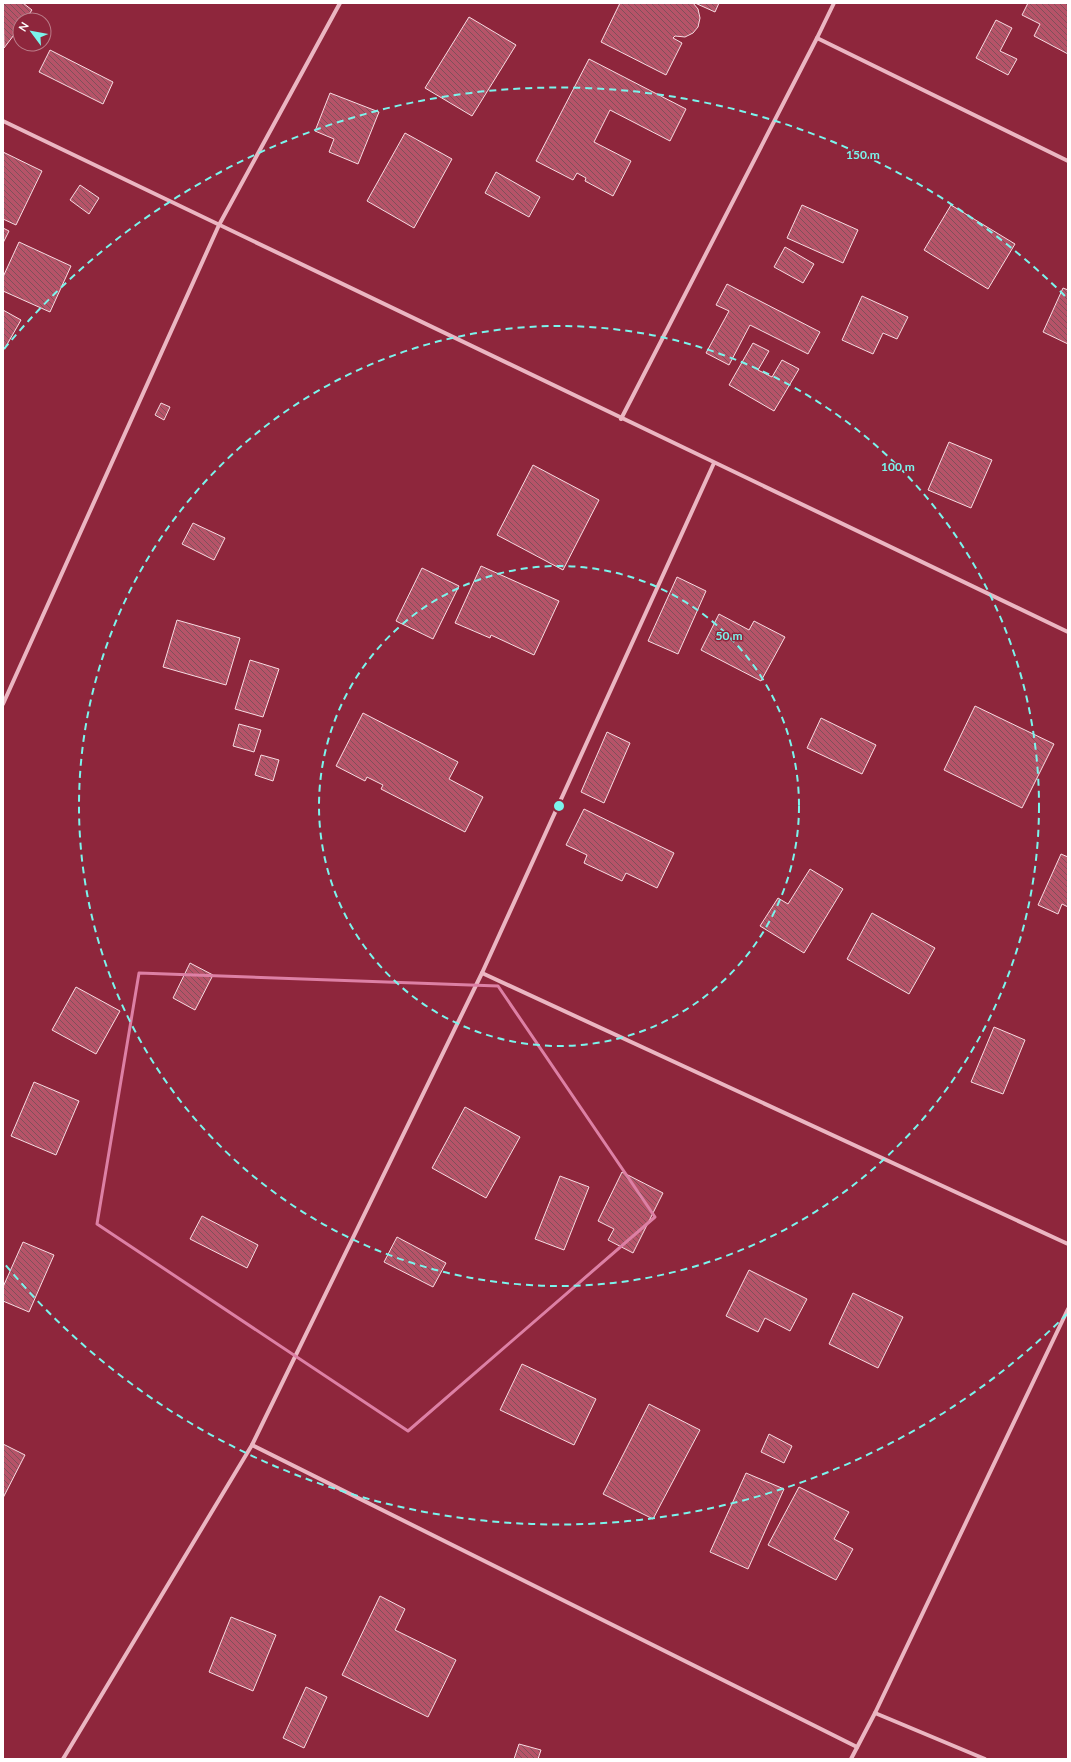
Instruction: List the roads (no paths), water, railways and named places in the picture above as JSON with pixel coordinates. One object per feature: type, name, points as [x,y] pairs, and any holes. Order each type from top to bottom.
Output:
[{"type":"street","points":[[3,704],[219,225],[340,3]]},
{"type":"street","points":[[621,419],[834,3]]},
{"type":"street","points":[[817,38],[1068,161]]},
{"type":"street","points":[[3,121],[714,464],[1068,632]]},
{"type":"street","points":[[63,1759],[252,1445],[482,973],[714,464]]},
{"type":"street","points":[[482,973],[1068,1244]]},
{"type":"street","points":[[851,1759],[875,1713],[1068,1309]]},
{"type":"street","points":[[252,1445],[858,1747]]},
{"type":"street","points":[[875,1713],[985,1759]]}]
